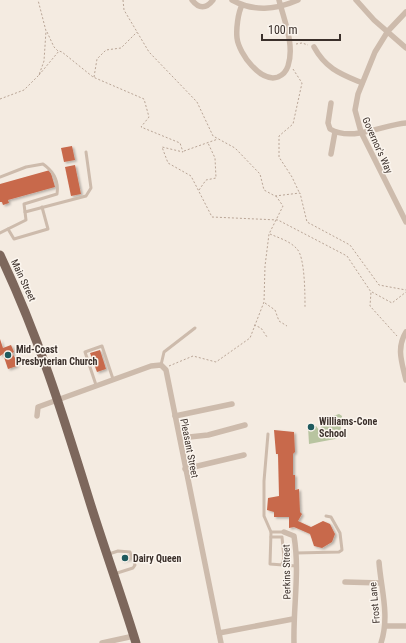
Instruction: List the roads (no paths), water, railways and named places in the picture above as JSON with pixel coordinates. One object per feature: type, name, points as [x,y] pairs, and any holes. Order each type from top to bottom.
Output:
[{"type":"main road","name":"Main Street","points":[[0,255],[28,315],[58,399],[135,639]]},
{"type":"street","points":[[192,0],[197,6],[202,7],[208,6],[213,0]]},
{"type":"street","points":[[232,0],[242,5],[266,9],[298,0]]},
{"type":"street","points":[[242,5],[237,38],[246,58],[262,75],[273,78],[283,74],[289,63],[287,30],[279,0]]},
{"type":"street","points":[[356,0],[374,20],[406,48]]},
{"type":"street","name":"Governor's Way","points":[[406,12],[388,31],[375,52],[358,94],[355,110],[361,132],[406,222]]},
{"type":"street","points":[[314,47],[320,59],[337,73],[362,83]]},
{"type":"street","points":[[331,103],[328,123],[330,129],[335,132],[361,132],[406,123]]},
{"type":"street","points":[[332,154],[335,132]]},
{"type":"street","points":[[406,332],[400,347],[400,358],[406,380]]},
{"type":"street","points":[[37,416],[38,407],[58,399],[151,366],[164,366]]},
{"type":"street","name":"Pleasant Street","points":[[164,366],[170,383],[185,469],[221,643]]},
{"type":"street","points":[[175,416],[232,404]]},
{"type":"street","points":[[180,438],[218,433],[245,425]]},
{"type":"street","points":[[185,469],[244,455]]},
{"type":"street","name":"Perkins Street","points":[[284,532],[294,536],[296,553],[297,586],[293,619],[294,643]]},
{"type":"street","name":"Frost Lane","points":[[379,562],[386,626],[381,643]]},
{"type":"street","points":[[345,582],[381,583]]},
{"type":"street","points":[[219,633],[293,619]]},
{"type":"street","points":[[386,626],[406,626]]},
{"type":"street","points":[[102,643],[135,639]]},
{"type":"lane","points":[[25,212],[86,196],[91,188],[86,152]]},
{"type":"lane","points":[[0,177],[26,167],[43,164],[53,171],[58,188],[57,194],[24,204],[26,220],[0,233]]},
{"type":"lane","points":[[8,229],[14,239],[48,230],[42,207]]},
{"type":"lane","points":[[164,366],[164,352],[195,328]]},
{"type":"lane","points":[[96,385],[85,352],[102,346],[113,379]]},
{"type":"lane","points":[[268,434],[264,481],[264,516],[271,532],[270,564],[296,566]]},
{"type":"lane","points":[[296,553],[339,552],[342,550],[340,533],[331,517],[326,516]]},
{"type":"lane","points":[[271,532],[284,532]]},
{"type":"lane","points":[[271,537],[282,537],[284,558],[282,564]]},
{"type":"lane","points":[[107,554],[118,551],[130,552],[135,565],[133,568],[114,574]]},
{"type":"place","name":"Mid-Coast Presbyterian Church","points":[[8,355]]},
{"type":"place","name":"Williams-Cone School","points":[[311,427]]},
{"type":"place","name":"Dairy Queen","points":[[125,558]]}]
